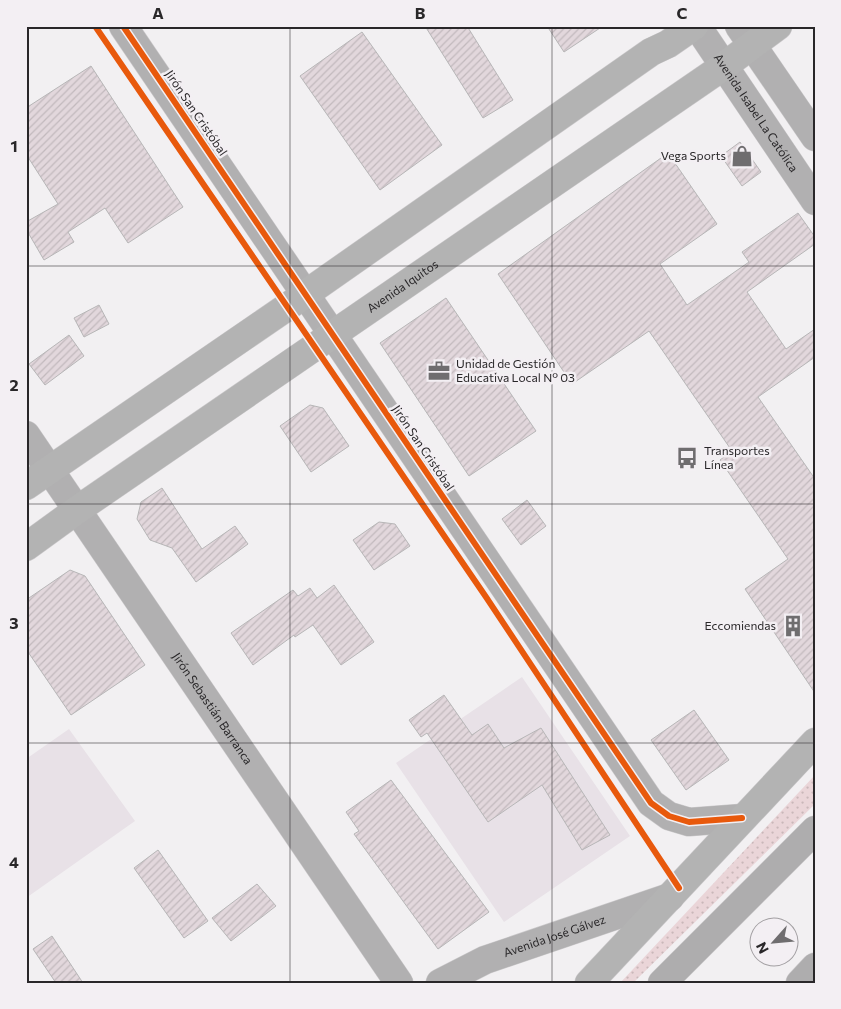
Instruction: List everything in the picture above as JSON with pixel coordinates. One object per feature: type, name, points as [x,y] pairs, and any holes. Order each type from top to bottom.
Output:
[{"type":"highway","points":[[662,983],[815,830]]},
{"type":"highway","points":[[800,983],[815,968]]},
{"type":"main road","points":[[26,486],[651,52],[668,44],[696,26]]},
{"type":"main road","name":"Avenida Iquitos","points":[[26,547],[77,510],[724,66],[746,36],[778,26]]},
{"type":"main road","points":[[589,983],[815,742]]},
{"type":"street","name":"Jirón San Cristóbal","points":[[124,26],[651,803],[669,816],[689,822],[742,818]]},
{"type":"street","name":"Avenida Isabel La Católica","points":[[696,26],[815,201]]},
{"type":"street","points":[[746,36],[815,137]]},
{"type":"street","name":"Jirón Sebastián Barranca","points":[[26,435],[399,983]]},
{"type":"street","name":"Avenida José Gálvez","points":[[440,983],[485,960],[670,897]]},
{"type":"shaded area","points":[[522,677],[630,836],[504,922],[396,763]]},
{"type":"shaded area","points":[[69,729],[135,821],[26,898],[26,759]]},
{"type":"shaded area","points":[[815,775],[815,804],[633,983],[620,983]]},
{"type":"building","points":[[425,26],[467,26],[513,100],[483,118]]},
{"type":"building","points":[[547,26],[603,26],[564,52]]},
{"type":"building","points":[[362,32],[442,145],[380,190],[300,76]]},
{"type":"building","points":[[91,66],[183,207],[128,243],[105,208],[68,232],[74,242],[44,260],[26,229],[26,222],[58,204],[26,154],[26,108]]},
{"type":"building","points":[[740,142],[761,172],[742,186],[721,156]]},
{"type":"building","points":[[668,153],[717,224],[660,264],[687,305],[749,262],[742,252],[798,213],[815,237],[815,244],[747,292],[786,349],[815,329],[815,357],[758,397],[815,479],[815,693],[745,589],[788,559],[720,460],[732,451],[649,331],[572,384],[498,274]]},
{"type":"building","points":[[446,298],[536,431],[469,476],[380,343]]},
{"type":"building","points":[[99,305],[109,324],[84,337],[74,318]]},
{"type":"building","points":[[69,335],[84,356],[45,385],[29,364]]},
{"type":"building","points":[[310,405],[323,408],[349,446],[311,472],[280,426]]},
{"type":"building","points":[[162,488],[202,549],[235,526],[248,544],[196,582],[172,548],[150,540],[137,519],[141,502]]},
{"type":"building","points":[[527,500],[546,526],[521,545],[502,519]]},
{"type":"building","points":[[379,522],[395,524],[410,546],[374,570],[353,540]]},
{"type":"building","points":[[70,570],[85,576],[145,665],[71,715],[26,649],[26,600]]},
{"type":"building","points":[[334,585],[374,642],[341,665],[313,625],[295,637],[294,635],[253,665],[231,633],[293,590],[298,596],[310,588],[317,598]]},
{"type":"building","points":[[444,695],[472,735],[488,724],[504,748],[541,728],[610,835],[582,850],[542,785],[488,822],[427,733],[421,737],[409,720]]},
{"type":"building","points":[[694,710],[729,760],[686,790],[651,740]]},
{"type":"building","points":[[391,780],[489,912],[438,949],[354,834],[359,831],[346,812]]},
{"type":"building","points":[[158,850],[208,921],[184,938],[134,868]]},
{"type":"building","points":[[257,884],[276,906],[231,941],[212,918]]},
{"type":"building","points":[[52,936],[83,983],[56,983],[33,949]]},
{"type":"cycle path","points":[[95,26],[486,597],[679,888]]},
{"type":"cycle path","points":[[123,26],[651,803],[669,816],[689,822],[742,818]]},
{"type":"place","name":"Vega Sports","points":[[742,156]]},
{"type":"place","name":"Unidad de Gestión Educativa Local N° 03","points":[[439,371]]},
{"type":"place","name":"Transportes Línea","points":[[687,458]]},
{"type":"place","name":"Eccomiendas","points":[[793,626]]}]
